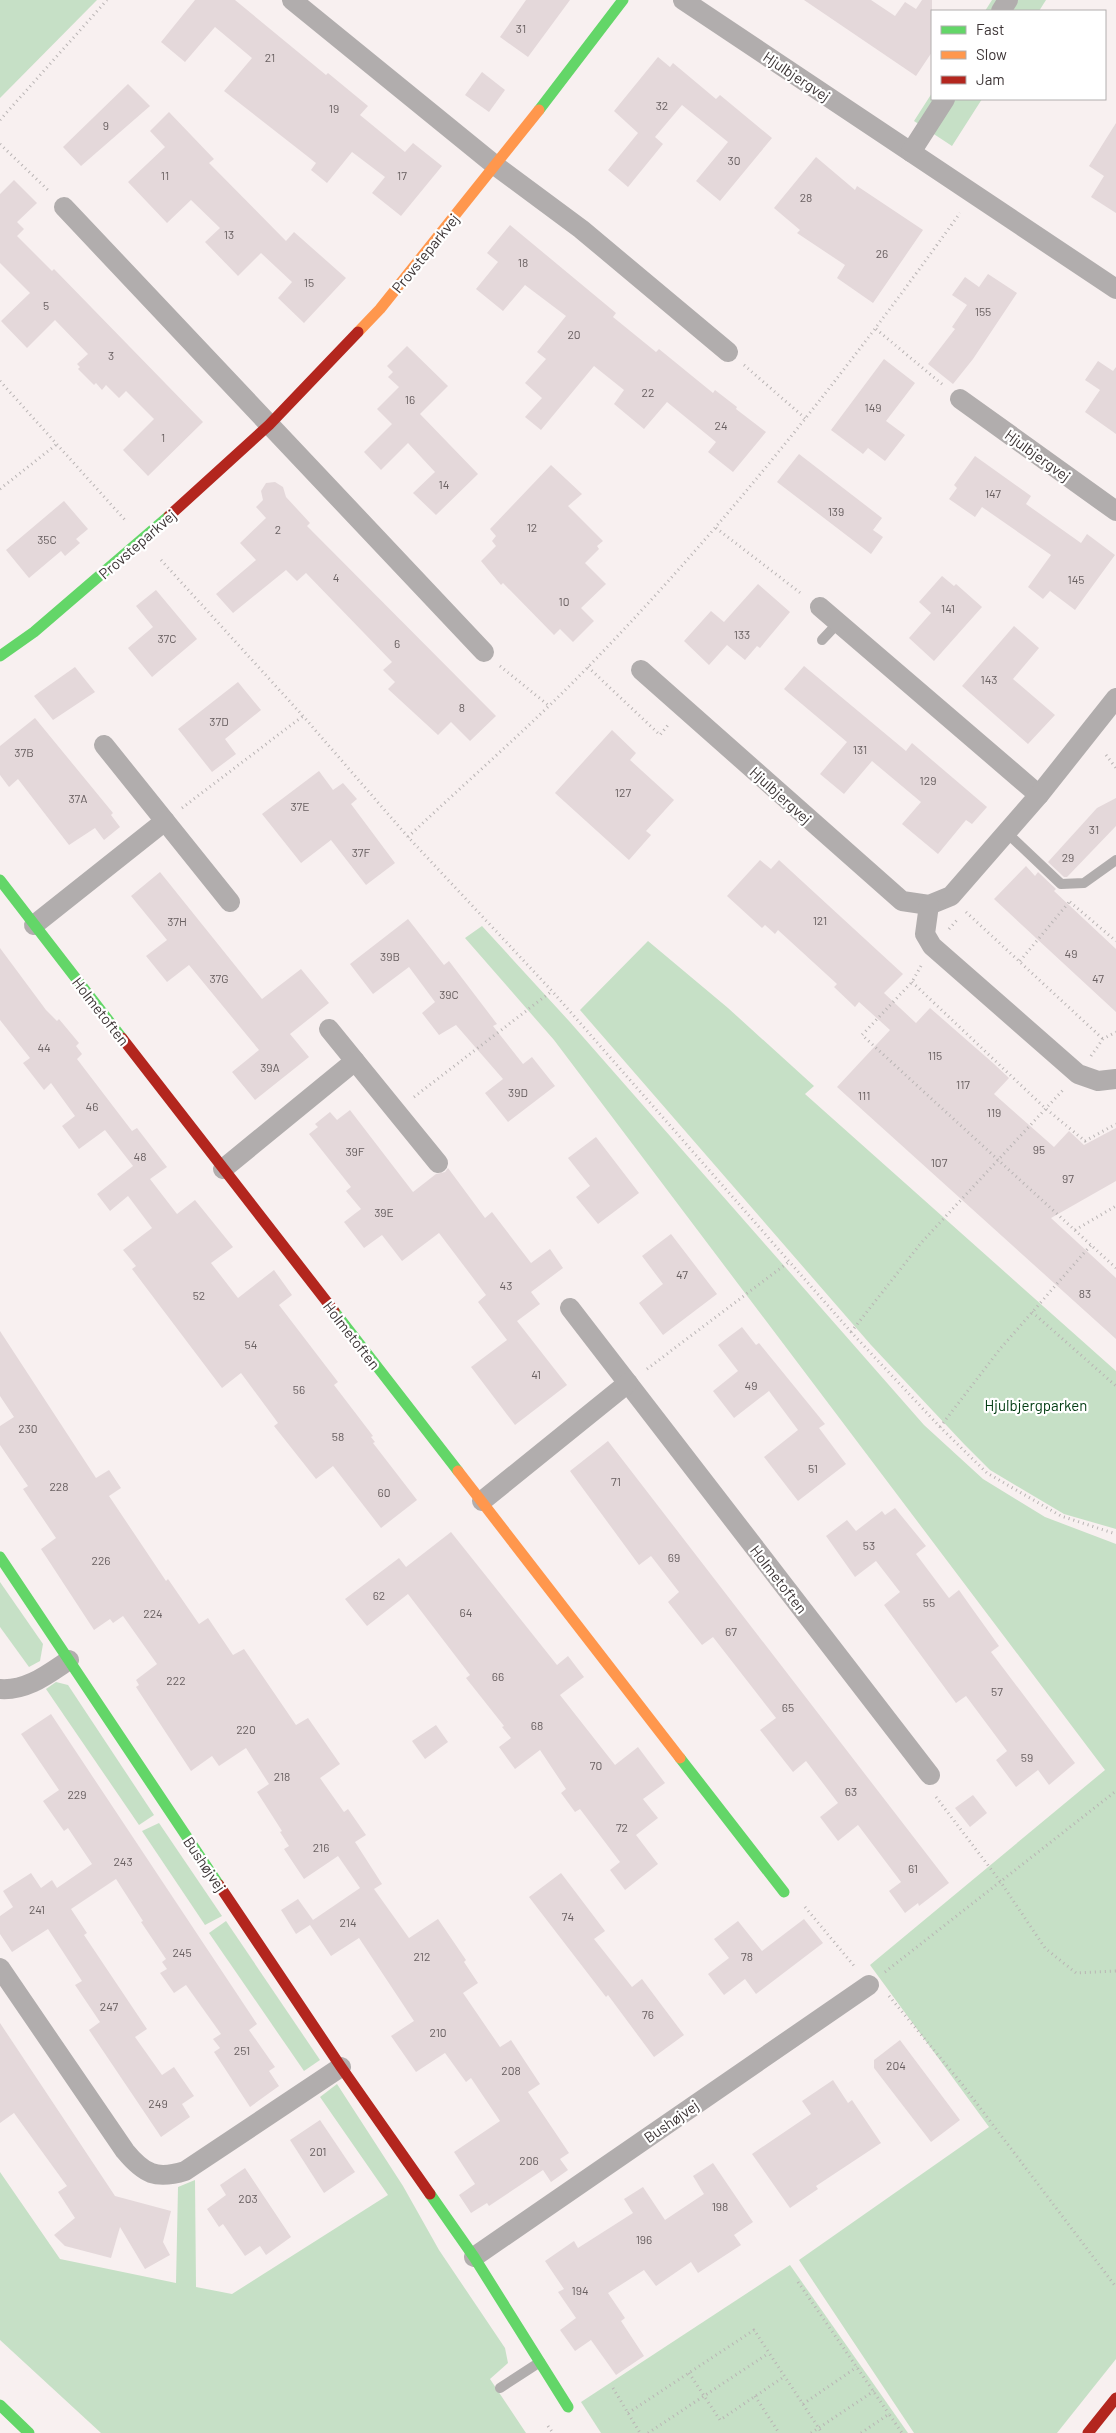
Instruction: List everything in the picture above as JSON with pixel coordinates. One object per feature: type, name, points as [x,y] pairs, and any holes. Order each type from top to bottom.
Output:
[{"type":"street","points":[[292,0],[496,166],[581,229],[728,352]]},
{"type":"street","name":"Provsteparkvej","points":[[0,656],[34,632],[143,540],[269,425],[380,309],[496,166],[623,0]]},
{"type":"street","name":"Hjulbjergvej","points":[[683,0],[1116,290]]},
{"type":"street","points":[[911,152],[944,100]]},
{"type":"street","points":[[64,207],[484,652]]},
{"type":"street","name":"Hjulbjergvej","points":[[960,399],[1116,511]]},
{"type":"street","points":[[820,608],[1039,795]]},
{"type":"street","name":"Hjulbjergvej","points":[[641,670],[902,901],[929,905]]},
{"type":"street","points":[[1116,698],[1039,795],[951,896],[929,905],[925,934],[932,946],[1078,1074],[1098,1081],[1116,1079]]},
{"type":"street","points":[[104,745],[230,902]]},
{"type":"street","points":[[34,925],[165,821]]},
{"type":"street","name":"Holmetoften","points":[[0,880],[784,1892]]},
{"type":"street","points":[[329,1029],[438,1163]]},
{"type":"street","points":[[223,1169],[355,1061]]},
{"type":"street","name":"Holmetoften","points":[[570,1308],[930,1775]]},
{"type":"street","points":[[482,1501],[628,1383]]},
{"type":"street","name":"Bushøjvej","points":[[0,1557],[341,2067],[474,2257],[568,2407]]},
{"type":"street","points":[[0,1689],[24,1686],[43,1678],[69,1660]]},
{"type":"street","points":[[0,1968],[125,2151],[138,2167],[153,2174],[170,2176],[185,2171],[341,2067]]},
{"type":"street","name":"Bushøjvej","points":[[474,2257],[869,1985]]},
{"type":"street","points":[[1088,2433],[1116,2398]]},
{"type":"street","points":[[0,2405],[29,2433]]},
{"type":"lane","points":[[822,640],[838,623]]},
{"type":"lane","points":[[1006,832],[1060,884],[1084,883],[1116,860]]},
{"type":"lane","points":[[500,2388],[541,2362]]},
{"type":"path","points":[[0,120],[107,0]]},
{"type":"path","points":[[0,144],[64,207]]},
{"type":"path","points":[[408,837],[588,667],[716,528],[806,419],[876,329],[974,194]]},
{"type":"path","points":[[876,329],[960,399]]},
{"type":"path","points":[[728,352],[806,419]]},
{"type":"path","points":[[0,381],[303,716],[408,837],[552,990],[851,1332],[940,1427],[987,1473],[1062,1516],[1116,1534]]},
{"type":"path","points":[[0,488],[57,444]]},
{"type":"path","points":[[716,528],[820,608]]},
{"type":"path","points":[[484,652],[548,705]]},
{"type":"path","points":[[588,667],[660,735],[682,706]]},
{"type":"path","points":[[165,821],[303,716]]},
{"type":"path","points":[[1106,755],[1116,768]]},
{"type":"path","points":[[1060,884],[1070,902],[1116,941]]},
{"type":"path","points":[[1020,961],[1070,902]]},
{"type":"path","points":[[1103,1039],[965,912],[932,946],[912,982],[862,1036],[1116,1268]]},
{"type":"path","points":[[912,982],[1045,1108],[1085,1141],[1116,1124]]},
{"type":"path","points":[[396,1111],[552,990]]},
{"type":"path","points":[[851,1332],[921,1243],[1078,1074],[1103,1039],[1116,1032]]},
{"type":"path","points":[[1075,1230],[1116,1206]]},
{"type":"path","points":[[940,1427],[1000,1349],[1091,1245]]},
{"type":"path","points":[[628,1383],[790,1261]]},
{"type":"path","points":[[1032,1312],[1116,1386]]},
{"type":"path","points":[[930,1775],[933,1793],[1000,1881],[1045,1948],[1076,1973],[1087,1974],[1116,1971]]},
{"type":"path","points":[[869,1985],[1116,1791]]},
{"type":"path","points":[[784,1892],[798,1898],[869,1985],[885,1990],[962,2084],[1116,2287]]},
{"type":"path","points":[[798,2282],[902,2433]]},
{"type":"path","points":[[628,2413],[754,2330],[822,2433]]},
{"type":"path","points":[[648,2433],[769,2353]]},
{"type":"path","points":[[803,2404],[857,2367]]},
{"type":"path","points":[[688,2373],[720,2420],[785,2376]]},
{"type":"path","points":[[612,2388],[640,2433]]},
{"type":"path","points":[[811,2433],[874,2391]]},
{"type":"path","points":[[755,2396],[779,2433]]},
{"type":"path","points":[[861,2433],[890,2414]]},
{"type":"green space","points":[[0,0],[97,0],[0,98]]},
{"type":"green space","points":[[992,0],[1046,0],[1040,10],[986,10]]},
{"type":"green space","points":[[931,95],[931,100],[981,100],[952,146],[914,121]]},
{"type":"green space","points":[[482,926],[569,1021],[924,1425],[983,1479],[1045,1517],[1116,1544],[1116,2359],[1057,2433],[914,2433],[799,2260],[989,2127],[870,1965],[1105,1770],[554,1040],[465,938]]},
{"type":"green space","name":"Hjulbjergparken","points":[[648,941],[728,1008],[814,1086],[805,1094],[1116,1371],[1116,1529],[1064,1514],[990,1470],[871,1345],[580,1010]]},
{"type":"green space","points":[[0,1582],[43,1644],[40,1661],[29,1667],[0,1627]]},
{"type":"green space","points":[[56,1682],[68,1685],[154,1815],[139,1825],[46,1689]]},
{"type":"green space","points":[[159,1823],[222,1916],[205,1925],[142,1831]]},
{"type":"green space","points":[[226,1921],[320,2060],[304,2071],[209,1933]]},
{"type":"green space","points":[[337,2084],[403,2186],[439,2250],[505,2348],[508,2363],[490,2379],[526,2433],[101,2433],[0,2340],[0,2172],[60,2259],[176,2283],[178,2187],[195,2180],[196,2287],[232,2294],[388,2195],[320,2097]]},
{"type":"green space","points":[[790,2265],[908,2433],[601,2433],[581,2402]]},
{"type":"building","points":[[195,0],[235,0],[326,75],[328,73],[368,106],[360,115],[405,152],[413,143],[442,166],[401,216],[372,193],[385,177],[352,152],[327,183],[311,170],[316,163],[224,91],[252,58],[215,27],[185,62],[161,42]]},
{"type":"building","points":[[526,0],[570,0],[528,57],[500,37]]},
{"type":"building","points":[[804,0],[871,0],[895,16],[905,2],[916,9],[922,0],[932,0],[931,54],[916,76]]},
{"type":"building","points":[[658,57],[670,67],[673,63],[716,99],[720,95],[772,138],[720,201],[696,181],[728,142],[682,105],[655,137],[663,144],[628,187],[608,170],[638,133],[614,111]]},
{"type":"building","points":[[482,72],[505,90],[489,112],[465,95]]},
{"type":"building","points":[[128,84],[150,106],[81,166],[63,147]]},
{"type":"building","points":[[169,112],[214,159],[209,163],[286,241],[294,232],[346,278],[304,323],[278,298],[292,282],[261,253],[238,276],[205,242],[220,228],[191,200],[167,223],[128,182],[165,147],[150,131]]},
{"type":"building","points":[[1116,123],[1116,213],[1091,197],[1104,176],[1089,166]]},
{"type":"building","points":[[816,157],[855,190],[857,186],[923,230],[873,303],[837,278],[845,265],[797,233],[800,230],[774,208]]},
{"type":"building","points":[[14,180],[37,203],[17,222],[24,229],[17,236],[52,271],[54,269],[203,422],[148,476],[123,450],[154,419],[126,391],[119,398],[106,385],[102,390],[96,383],[94,385],[78,369],[80,367],[77,364],[88,354],[55,320],[27,348],[1,321],[30,293],[0,263],[0,194]]},
{"type":"building","points":[[510,225],[616,313],[613,317],[656,352],[659,349],[713,393],[715,390],[737,407],[736,409],[766,432],[733,472],[708,452],[716,442],[667,402],[644,429],[614,404],[624,390],[594,366],[541,430],[525,417],[542,398],[525,383],[546,359],[537,352],[566,316],[525,285],[503,311],[476,289],[498,262],[487,253]]},
{"type":"building","points":[[988,274],[1017,293],[973,359],[953,384],[928,364],[955,329],[952,327],[967,305],[952,295],[965,277],[979,287]]},
{"type":"building","points":[[407,346],[448,386],[420,414],[478,474],[436,515],[413,493],[435,472],[408,443],[381,470],[364,452],[392,424],[377,409],[399,387],[388,377],[393,372],[387,366]]},
{"type":"building","points":[[884,359],[915,383],[886,421],[905,435],[885,461],[868,448],[863,454],[831,430]]},
{"type":"building","points":[[1098,361],[1113,371],[1116,367],[1116,434],[1085,412],[1100,390],[1085,380]]},
{"type":"building","points":[[799,454],[882,518],[873,530],[883,537],[871,554],[777,482]]},
{"type":"building","points":[[975,456],[1031,496],[1026,504],[1081,543],[1087,534],[1115,555],[1075,610],[1050,591],[1043,599],[1028,587],[1051,555],[982,507],[975,517],[949,499],[957,488],[954,485]]},
{"type":"building","points":[[551,465],[582,494],[568,506],[603,541],[597,546],[599,549],[585,563],[606,584],[581,608],[594,621],[573,642],[560,629],[554,635],[503,583],[501,585],[481,561],[496,546],[492,541],[496,536],[490,529]]},
{"type":"building","points":[[275,482],[283,487],[286,497],[310,523],[307,526],[496,716],[470,741],[451,722],[438,735],[388,689],[395,682],[383,670],[392,662],[306,573],[297,581],[286,570],[233,613],[216,594],[256,560],[240,543],[266,518],[256,507],[263,500],[261,491],[266,483]]},
{"type":"building","points":[[64,501],[88,529],[76,539],[80,543],[65,556],[61,551],[29,578],[6,550]]},
{"type":"building","points":[[942,576],[954,586],[956,584],[982,607],[934,661],[909,638],[931,613],[919,602]]},
{"type":"building","points":[[758,584],[790,612],[760,648],[757,646],[745,660],[727,645],[709,665],[684,641],[711,611],[724,622]]},
{"type":"building","points":[[156,590],[197,639],[152,677],[128,648],[153,627],[136,606]]},
{"type":"building","points":[[1014,626],[1039,648],[1013,679],[1055,715],[1028,744],[962,686]]},
{"type":"building","points":[[804,666],[906,751],[912,743],[987,807],[972,824],[966,820],[938,854],[902,824],[921,802],[872,761],[844,794],[820,774],[847,742],[784,689]]},
{"type":"building","points":[[75,667],[95,692],[53,720],[34,696]]},
{"type":"building","points":[[238,682],[261,710],[225,739],[236,754],[212,772],[178,729]]},
{"type":"building","points":[[35,718],[113,813],[111,815],[120,827],[104,840],[95,828],[69,845],[18,779],[9,787],[0,775],[0,746]]},
{"type":"building","points":[[612,730],[636,753],[630,760],[674,800],[646,831],[651,835],[629,860],[555,793]]},
{"type":"building","points":[[319,771],[333,790],[343,783],[357,799],[351,804],[395,863],[366,885],[331,840],[301,863],[262,814]]},
{"type":"building","points":[[1116,798],[1116,826],[1067,877],[1064,877],[1048,862],[1097,808]]},
{"type":"building","points":[[760,860],[771,869],[779,860],[903,974],[884,993],[916,1023],[930,1008],[993,1063],[1009,1078],[994,1094],[1054,1147],[1069,1131],[1084,1145],[1116,1128],[1116,1181],[1051,1218],[1116,1278],[1116,1339],[837,1087],[890,1030],[859,1002],[855,1007],[834,987],[837,984],[778,930],[775,934],[765,925],[762,928],[727,896]]},
{"type":"building","points":[[1026,866],[1035,876],[1038,872],[1056,889],[1054,891],[1116,949],[1116,1012],[994,899]]},
{"type":"building","points":[[160,872],[262,999],[301,969],[329,1003],[290,1034],[309,1057],[255,1100],[232,1072],[259,1050],[189,965],[167,982],[146,956],[167,940],[131,896]]},
{"type":"building","points":[[408,919],[444,965],[449,961],[497,1024],[493,1026],[523,1064],[532,1057],[555,1086],[508,1122],[485,1093],[503,1079],[456,1025],[439,1035],[422,1013],[435,1002],[409,967],[373,994],[350,964]]},
{"type":"building","points":[[0,948],[46,1010],[57,1021],[59,1019],[79,1043],[76,1046],[82,1054],[77,1059],[132,1131],[137,1128],[167,1167],[150,1179],[177,1214],[195,1200],[233,1247],[211,1263],[238,1298],[274,1270],[292,1295],[279,1305],[338,1382],[334,1385],[373,1436],[371,1437],[375,1442],[373,1443],[417,1500],[381,1528],[333,1466],[316,1479],[274,1426],[278,1423],[241,1373],[222,1388],[132,1269],[136,1266],[123,1250],[152,1228],[128,1196],[110,1211],[97,1194],[133,1166],[105,1130],[79,1149],[62,1126],[75,1116],[51,1083],[44,1090],[23,1063],[30,1058],[0,1020]]},
{"type":"building","points":[[350,1110],[413,1192],[436,1174],[445,1172],[448,1168],[485,1218],[492,1212],[531,1263],[550,1249],[563,1268],[531,1292],[540,1304],[517,1321],[567,1385],[515,1425],[471,1367],[507,1340],[478,1302],[486,1295],[439,1233],[402,1261],[382,1235],[364,1248],[344,1222],[361,1209],[346,1191],[351,1187],[309,1134],[318,1127],[315,1124],[330,1112],[337,1120]]},
{"type":"building","points":[[596,1137],[639,1193],[598,1224],[576,1197],[590,1186],[568,1158]]},
{"type":"building","points":[[671,1234],[717,1294],[663,1335],[639,1303],[663,1284],[642,1256]]},
{"type":"building","points":[[742,1327],[756,1345],[759,1343],[825,1424],[819,1428],[846,1464],[798,1501],[764,1457],[798,1430],[769,1391],[734,1418],[713,1391],[738,1371],[718,1345]]},
{"type":"building","points":[[0,1331],[96,1478],[109,1470],[121,1488],[109,1496],[166,1581],[168,1579],[199,1624],[208,1618],[233,1655],[244,1649],[296,1725],[308,1718],[340,1764],[320,1778],[344,1812],[348,1809],[366,1835],[355,1842],[382,1884],[374,1889],[409,1938],[438,1919],[466,1960],[464,1962],[478,1983],[463,1993],[500,2047],[511,2040],[540,2084],[528,2092],[569,2153],[560,2159],[568,2170],[551,2182],[543,2170],[489,2206],[487,2203],[471,2213],[459,2195],[475,2184],[454,2152],[500,2121],[471,2078],[466,2082],[445,2053],[416,2072],[391,2036],[414,2021],[359,1938],[331,1956],[310,1925],[296,1934],[281,1910],[298,1899],[313,1920],[360,1888],[338,1856],[304,1879],[284,1849],[289,1846],[280,1832],[282,1831],[257,1792],[269,1784],[246,1748],[219,1766],[212,1756],[191,1771],[136,1687],[139,1685],[136,1680],[157,1664],[123,1616],[113,1623],[110,1619],[94,1630],[41,1549],[56,1538],[23,1489],[28,1486],[0,1445],[0,1426],[14,1417],[0,1396]]},
{"type":"building","points":[[608,1441],[949,1883],[919,1906],[918,1903],[905,1913],[889,1891],[901,1882],[858,1825],[838,1841],[820,1817],[838,1803],[806,1761],[793,1772],[760,1730],[776,1718],[713,1637],[702,1645],[668,1602],[679,1592],[651,1556],[639,1565],[570,1471]]},
{"type":"building","points":[[895,1508],[926,1546],[916,1554],[949,1598],[959,1590],[999,1646],[991,1652],[1075,1763],[1049,1785],[1038,1770],[1016,1787],[996,1760],[1007,1751],[966,1696],[956,1703],[884,1605],[900,1592],[876,1561],[855,1577],[826,1536],[847,1520],[856,1531],[882,1511],[885,1515]]},
{"type":"building","points":[[451,1532],[557,1665],[568,1656],[584,1677],[560,1695],[615,1765],[638,1747],[665,1783],[643,1799],[658,1818],[636,1835],[658,1864],[625,1890],[610,1870],[620,1862],[580,1809],[575,1812],[561,1793],[566,1789],[540,1750],[515,1769],[499,1747],[511,1738],[502,1727],[504,1726],[466,1678],[470,1675],[408,1594],[367,1626],[345,1599],[399,1558],[406,1567]]},
{"type":"building","points":[[51,1714],[257,2024],[249,2030],[275,2067],[269,2071],[279,2086],[250,2107],[214,2052],[220,2048],[213,2039],[221,2034],[186,1985],[174,1993],[160,1973],[167,1969],[162,1962],[166,1959],[141,1922],[143,1921],[116,1879],[71,1909],[87,1933],[84,1935],[147,2029],[135,2037],[162,2075],[174,2067],[194,2096],[182,2104],[190,2117],[161,2137],[89,2030],[100,2022],[75,1985],[82,1981],[48,1929],[12,1952],[0,1934],[0,1916],[13,1907],[3,1891],[31,1873],[41,1888],[52,1880],[57,1888],[92,1864],[68,1828],[64,1831],[43,1801],[59,1790],[21,1734]]},
{"type":"building","points":[[436,1725],[448,1742],[425,1759],[412,1741]]},
{"type":"building","points":[[973,1795],[987,1813],[970,1827],[955,1808]]},
{"type":"building","points":[[561,1873],[605,1931],[594,1939],[632,1987],[642,1979],[684,2035],[654,2057],[608,1995],[606,1997],[529,1897]]},
{"type":"building","points":[[804,1919],[823,1943],[756,1994],[745,1979],[724,1995],[708,1974],[729,1958],[714,1939],[738,1921],[762,1951]]},
{"type":"building","points":[[0,2023],[115,2196],[171,2211],[163,2242],[170,2255],[145,2269],[120,2227],[111,2258],[65,2246],[54,2235],[75,2218],[58,2192],[67,2186],[14,2113],[0,2123]]},
{"type":"building","points":[[900,2040],[960,2120],[931,2142],[874,2068],[874,2060]]},
{"type":"building","points":[[833,2080],[848,2103],[852,2100],[881,2143],[816,2186],[818,2189],[790,2208],[752,2154],[811,2114],[802,2101]]},
{"type":"building","points":[[320,2120],[355,2172],[324,2193],[290,2140]]},
{"type":"building","points":[[713,2163],[753,2222],[734,2235],[741,2245],[698,2273],[691,2262],[656,2286],[644,2270],[608,2293],[625,2318],[621,2321],[644,2356],[616,2375],[591,2340],[575,2351],[560,2330],[576,2318],[558,2292],[564,2289],[545,2261],[574,2241],[578,2248],[633,2213],[624,2199],[643,2187],[665,2220],[704,2194],[693,2176]]},
{"type":"building","points":[[245,2168],[291,2237],[266,2255],[260,2246],[245,2256],[223,2224],[219,2227],[207,2209],[226,2195],[220,2185]]},
{"type":"traffic: fast","points":[[539,110],[623,0]]},
{"type":"traffic: fast","points":[[0,656],[34,632],[169,516]]},
{"type":"traffic: fast","points":[[0,880],[122,1038]]},
{"type":"traffic: fast","points":[[334,1311],[458,1471]]},
{"type":"traffic: fast","points":[[0,1557],[219,1885]]},
{"type":"traffic: fast","points":[[680,1758],[784,1892]]},
{"type":"traffic: fast","points":[[430,2194],[474,2257],[568,2407]]},
{"type":"traffic: fast","points":[[0,2405],[29,2433]]},
{"type":"traffic: slow","points":[[358,332],[380,309],[539,110]]},
{"type":"traffic: slow","points":[[458,1471],[680,1758]]},
{"type":"traffic: jam","points":[[169,516],[269,425],[358,332]]},
{"type":"traffic: jam","points":[[122,1038],[334,1311]]},
{"type":"traffic: jam","points":[[219,1885],[341,2067],[430,2194]]},
{"type":"traffic: jam","points":[[1088,2433],[1116,2398]]}]
